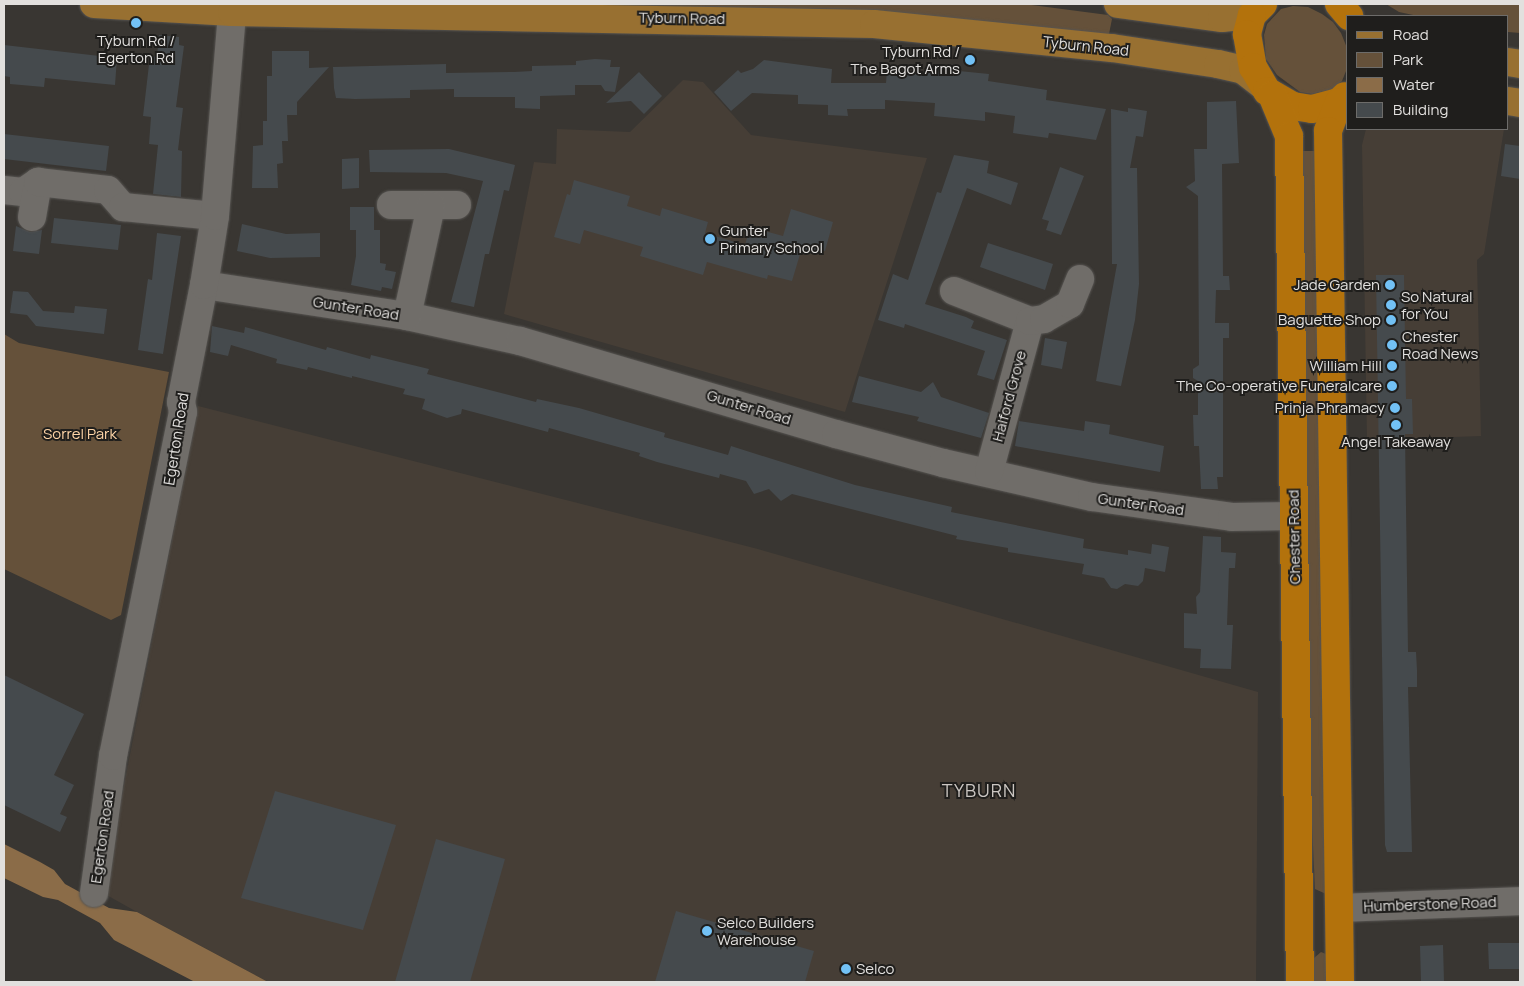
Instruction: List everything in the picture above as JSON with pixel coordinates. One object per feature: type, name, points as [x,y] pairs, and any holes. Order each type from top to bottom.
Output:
[{"type":"highway","points":[[1339,4],[1348,15]]},
{"type":"highway","name":"Chester Road","points":[[1257,9],[1247,34],[1249,48],[1289,136],[1300,982]]},
{"type":"highway","points":[[1267,90],[1293,106],[1312,110],[1343,98]]},
{"type":"highway","points":[[1340,982],[1328,131],[1343,98]]},
{"type":"highway","points":[[1297,731],[1337,732]]},
{"type":"highway","points":[[1299,909],[1340,908]]},
{"type":"main road","name":"Tyburn Road","points":[[94,4],[874,24],[1112,48],[1210,63],[1243,70],[1267,90]]},
{"type":"main road","points":[[1118,4],[1222,18],[1257,9]]},
{"type":"street","name":"Egerton Road","points":[[94,893],[113,756],[183,412],[181,402],[204,285],[215,216],[232,8]]},
{"type":"street","points":[[4,190],[23,192],[38,182],[108,190],[123,207],[215,216]]},
{"type":"street","points":[[32,217],[38,182]]},
{"type":"street","points":[[391,205],[458,205]]},
{"type":"street","points":[[408,316],[430,206]]},
{"type":"street","points":[[954,291],[1030,321],[1044,319],[1070,304],[1080,279]]},
{"type":"street","name":"Gunter Road","points":[[204,285],[408,316],[520,341],[836,434],[1092,497],[1223,516],[1294,516]]},
{"type":"street","name":"Halford Grove","points":[[989,472],[1030,321]]},
{"type":"street","name":"Humberstone Road","points":[[1340,908],[1520,901]]},
{"type":"shaded area","name":"Gunter Primary School","points":[[683,80],[703,82],[751,135],[927,158],[845,412],[504,314],[534,162],[556,164],[557,129],[630,132]]},
{"type":"shaded area","points":[[1366,130],[1504,130],[1484,254],[1477,260],[1481,436],[1367,440],[1362,145]]},
{"type":"shaded area","points":[[198,406],[754,548],[1258,692],[1256,982],[268,982],[137,912],[103,893]]},
{"type":"green space","points":[[271,4],[1024,4],[1108,15],[1112,19],[1109,34],[1105,37]]},
{"type":"green space","points":[[1386,4],[1520,4],[1520,33],[1509,32],[1509,15],[1413,15],[1399,12]]},
{"type":"green space","points":[[1293,6],[1308,7],[1333,22],[1341,33],[1346,46],[1346,71],[1342,81],[1333,89],[1312,94],[1300,92],[1277,75],[1266,59],[1264,35],[1267,24],[1281,9]]},
{"type":"green space","points":[[1300,151],[1319,151],[1326,894],[1315,889],[1308,738]]},
{"type":"green space","name":"Sorrel Park","points":[[4,334],[19,343],[169,372],[121,615],[111,620],[4,569]]},
{"type":"green space","points":[[1321,952],[1331,956],[1332,982],[1314,982],[1314,958]]},
{"type":"water","points":[[4,844],[54,870],[65,884],[109,908],[137,912],[268,982],[195,982],[114,940],[100,923],[58,900],[43,897],[4,878]]},
{"type":"building","points":[[159,35],[179,37],[179,45],[184,46],[176,107],[183,108],[178,150],[182,151],[181,197],[153,194],[158,145],[149,144],[151,117],[143,116],[150,56],[157,57]]},
{"type":"building","points":[[4,45],[117,58],[115,85],[45,78],[44,87],[10,84],[10,77],[4,76]]},
{"type":"building","points":[[272,51],[309,51],[309,68],[329,67],[297,102],[297,115],[287,115],[288,141],[282,141],[283,163],[277,164],[278,188],[252,188],[253,146],[263,145],[263,121],[267,121],[267,76],[272,76]]},
{"type":"building","points":[[611,60],[610,67],[620,67],[615,92],[605,91],[601,85],[575,85],[575,95],[540,96],[540,109],[515,108],[515,97],[454,97],[454,89],[410,90],[410,98],[355,99],[336,98],[334,88],[333,67],[446,64],[446,73],[514,72],[532,71],[532,66],[576,65],[576,61]]},
{"type":"building","points":[[764,60],[832,69],[831,83],[886,83],[887,70],[938,73],[939,69],[989,74],[988,81],[1047,90],[1046,100],[1106,109],[1096,140],[1049,133],[1048,138],[1013,133],[1015,116],[985,112],[985,121],[934,116],[935,103],[885,100],[885,109],[847,109],[848,116],[828,115],[828,105],[798,104],[798,95],[752,93],[731,111],[714,92],[738,70],[741,73],[753,69]]},
{"type":"building","points":[[639,72],[662,96],[644,114],[631,101],[606,103]]},
{"type":"building","points":[[1236,101],[1239,163],[1222,164],[1223,276],[1229,276],[1230,290],[1216,290],[1215,323],[1229,323],[1229,338],[1223,338],[1223,477],[1217,477],[1218,489],[1201,489],[1199,446],[1194,446],[1193,415],[1198,415],[1198,381],[1193,378],[1193,369],[1199,365],[1198,196],[1186,187],[1195,181],[1194,149],[1207,149],[1207,102]]},
{"type":"building","points":[[1128,108],[1147,111],[1143,137],[1136,136],[1130,168],[1137,168],[1139,284],[1135,320],[1121,386],[1096,381],[1117,264],[1112,264],[1111,109],[1128,112]]},
{"type":"building","points":[[4,134],[109,146],[106,171],[4,159]]},
{"type":"building","points":[[1505,144],[1520,146],[1520,179],[1501,176]]},
{"type":"building","points":[[449,149],[515,165],[509,191],[504,190],[489,254],[485,254],[474,307],[451,302],[483,181],[446,173],[370,172],[369,150]]},
{"type":"building","points":[[954,155],[989,161],[987,173],[1018,183],[1011,205],[967,188],[925,304],[966,317],[974,321],[971,328],[1007,340],[994,380],[977,375],[985,351],[905,324],[904,328],[878,320],[893,274],[908,280],[937,192],[941,193]]},
{"type":"building","points":[[359,158],[359,188],[342,189],[342,159]]},
{"type":"building","points":[[1060,167],[1084,176],[1061,235],[1046,230],[1049,221],[1042,219]]},
{"type":"building","points":[[574,180],[630,196],[627,206],[660,216],[662,208],[708,222],[705,233],[745,245],[750,227],[783,236],[791,209],[833,222],[825,251],[816,248],[814,254],[801,251],[792,281],[768,275],[767,279],[707,262],[703,275],[640,256],[643,247],[584,230],[580,244],[554,237],[567,194],[570,195]]},
{"type":"building","points":[[350,207],[374,207],[374,230],[380,230],[380,263],[386,264],[385,270],[396,272],[392,289],[382,287],[381,291],[351,285],[356,256],[356,230],[350,230]]},
{"type":"building","points":[[54,218],[121,225],[118,250],[51,243]]},
{"type":"building","points":[[242,224],[286,234],[320,233],[320,257],[270,258],[237,251]]},
{"type":"building","points":[[16,226],[30,232],[42,230],[39,254],[13,251]]},
{"type":"building","points":[[157,233],[181,236],[163,354],[138,350],[148,279],[152,280]]},
{"type":"building","points":[[988,243],[1053,264],[1045,290],[980,267]]},
{"type":"building","points":[[1376,275],[1404,275],[1406,399],[1412,399],[1413,434],[1405,434],[1408,652],[1416,652],[1417,670],[1417,687],[1408,687],[1412,852],[1387,852],[1385,845]]},
{"type":"building","points":[[13,291],[28,292],[43,311],[74,313],[75,306],[107,309],[104,334],[36,326],[27,315],[10,313]]},
{"type":"building","points":[[212,326],[244,333],[245,327],[326,350],[327,347],[370,359],[371,355],[429,369],[427,374],[536,402],[537,399],[579,408],[665,433],[664,437],[728,455],[731,446],[855,485],[952,507],[951,512],[1084,539],[1083,548],[1128,555],[1128,550],[1151,554],[1152,544],[1169,547],[1165,572],[1145,568],[1143,581],[1138,586],[1125,584],[1117,589],[1111,588],[1104,578],[1082,574],[1084,564],[1008,552],[1008,548],[956,539],[957,536],[792,494],[781,501],[769,489],[754,494],[746,481],[720,474],[719,478],[657,462],[639,456],[640,453],[549,428],[548,432],[462,409],[461,414],[447,418],[422,409],[425,399],[403,394],[405,389],[308,367],[307,370],[276,363],[277,359],[231,345],[228,356],[210,352]]},
{"type":"building","points":[[1045,338],[1067,342],[1062,369],[1041,365]]},
{"type":"building","points":[[859,376],[921,392],[933,382],[941,397],[989,413],[981,438],[917,421],[919,417],[852,402]]},
{"type":"building","points":[[1019,421],[1084,431],[1085,421],[1110,425],[1109,434],[1164,446],[1160,472],[1015,446]]},
{"type":"building","points":[[1203,536],[1221,537],[1221,552],[1236,553],[1235,568],[1229,568],[1227,625],[1233,625],[1231,669],[1200,668],[1201,649],[1184,648],[1184,613],[1197,614],[1196,597],[1200,592]]},
{"type":"building","points":[[4,675],[84,714],[54,775],[74,785],[60,814],[67,817],[60,832],[4,805]]},
{"type":"building","points":[[275,791],[396,825],[363,930],[241,898]]},
{"type":"building","points":[[436,839],[505,859],[470,982],[395,982]]},
{"type":"building","name":"Selco Builders Warehouse","points":[[676,911],[814,951],[805,982],[655,982]]},
{"type":"building","points":[[1488,943],[1520,943],[1520,969],[1489,969]]},
{"type":"building","points":[[1443,945],[1444,982],[1421,982],[1420,946]]},
{"type":"place","name":"Tyburn Rd / Egerton Rd","points":[[136,23]]},
{"type":"place","name":"Tyburn Rd / The Bagot Arms","points":[[970,60]]},
{"type":"place","name":"Gunter Primary School","points":[[710,239]]},
{"type":"place","name":"Jade Garden","points":[[1390,285]]},
{"type":"place","name":"So Natural for You","points":[[1391,305]]},
{"type":"place","name":"Baguette Shop","points":[[1391,320]]},
{"type":"place","name":"Chester Road News","points":[[1392,345]]},
{"type":"place","name":"William Hill","points":[[1392,366]]},
{"type":"place","name":"The Co-operative Funeralcare","points":[[1392,386]]},
{"type":"place","name":"Prinja Phramacy","points":[[1395,408]]},
{"type":"place","name":"Angel Takeaway","points":[[1396,425]]},
{"type":"place","name":"Selco Builders Warehouse","points":[[707,931]]},
{"type":"place","name":"Selco","points":[[846,969]]},
{"type":"district","name":"TYBURN","points":[[979,790]]}]
